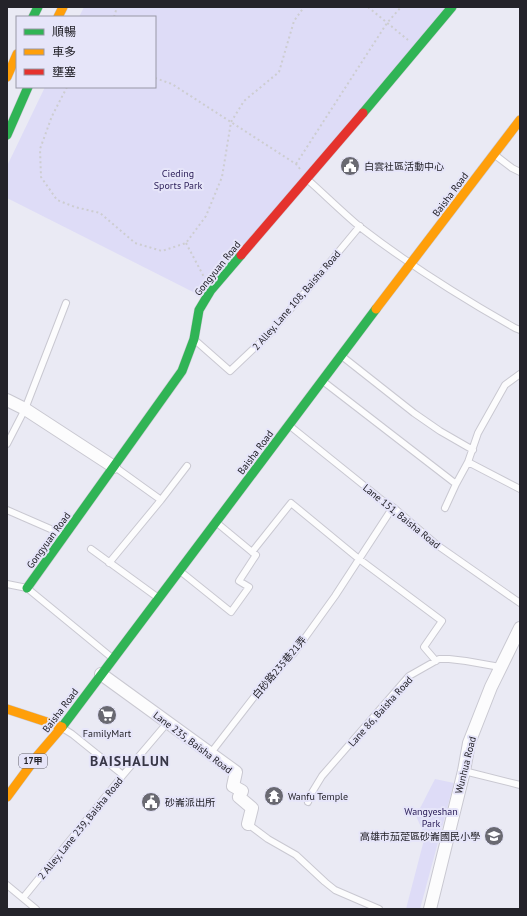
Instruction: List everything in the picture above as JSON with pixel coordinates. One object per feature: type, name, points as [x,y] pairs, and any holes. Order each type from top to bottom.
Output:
[{"type":"street","points":[[34,16],[38,7]]},
{"type":"street","points":[[58,16],[63,7]]},
{"type":"street","name":"Gongyuan Road","points":[[27,588],[182,371],[194,339],[199,310],[210,290],[308,179],[452,7]]},
{"type":"street","points":[[7,77],[16,56]]},
{"type":"street","points":[[7,135],[28,88]]},
{"type":"street","name":"Baisha Road","points":[[7,797],[38,755],[62,727],[520,120]]},
{"type":"street","points":[[7,400],[26,409],[114,466]]},
{"type":"street","name":"Wunhua Road","points":[[430,909],[464,771],[469,743],[490,687],[520,628]]},
{"type":"street","name":"Lane 235, Baisha Road","points":[[101,674],[236,772],[233,786],[242,791],[239,797],[252,808],[248,824]]},
{"type":"street","points":[[7,709],[62,727]]},
{"type":"lane","points":[[494,154],[512,168],[520,172]]},
{"type":"lane","points":[[308,179],[360,226],[412,263],[482,309],[520,330]]},
{"type":"lane","name":"2 Alley, Lane 108, Baisha Road","points":[[194,339],[230,371],[270,333],[360,226]]},
{"type":"lane","points":[[7,444],[26,409],[66,303]]},
{"type":"lane","points":[[342,356],[414,413],[440,431],[473,450]]},
{"type":"lane","points":[[445,508],[468,462],[478,433],[505,386],[520,374]]},
{"type":"lane","points":[[322,381],[456,484]]},
{"type":"lane","name":"Lane 151, Baisha Road","points":[[289,425],[382,500],[393,507],[437,545],[520,603]]},
{"type":"lane","points":[[468,462],[520,490]]},
{"type":"lane","points":[[114,466],[162,500]]},
{"type":"lane","points":[[109,563],[162,500],[187,466]]},
{"type":"lane","points":[[252,552],[291,503],[358,559],[442,621],[424,647],[436,661]]},
{"type":"lane","name":"白砂路235巷21弄","points":[[210,754],[271,675],[294,653],[335,596],[393,507]]},
{"type":"lane","points":[[7,510],[64,535]]},
{"type":"lane","points":[[179,570],[231,612],[249,587],[239,581],[256,555],[216,522]]},
{"type":"lane","points":[[91,548],[109,563],[158,598]]},
{"type":"lane","points":[[7,584],[27,588],[113,658]]},
{"type":"lane","name":"Lane 86, Baisha Road","points":[[308,802],[322,776],[409,676],[436,661],[448,659],[500,668]]},
{"type":"lane","name":"2 Alley, Lane 239, Baisha Road","points":[[23,898],[168,722]]},
{"type":"lane","points":[[62,727],[122,776]]},
{"type":"lane","points":[[464,771],[520,785]]},
{"type":"lane","points":[[248,824],[268,839],[296,855],[335,890],[379,909]]},
{"type":"lane","points":[[7,885],[36,909]]},
{"type":"path","points":[[67,88],[52,116],[40,149],[41,177],[56,200],[75,207],[100,213],[135,243],[162,251],[186,243],[206,216],[222,177],[230,122],[244,101],[279,72],[294,21],[304,7]]},
{"type":"path","points":[[368,7],[418,48]]},
{"type":"path","points":[[296,164],[387,23],[401,7]]},
{"type":"path","points":[[156,78],[172,84],[296,164],[308,179]]},
{"type":"path","points":[[186,243],[210,290]]},
{"type":"green space","name":"Cieding Sports Park","points":[[84,7],[447,7],[203,297],[7,198],[7,166],[45,88],[156,88],[156,16],[80,16]]},
{"type":"green space","name":"Wangyeshan Park","points":[[435,779],[454,783],[420,909],[406,909],[425,836],[416,816]]},
{"type":"traffic: fast","points":[[34,16],[38,7]]},
{"type":"traffic: fast","points":[[363,113],[452,7]]},
{"type":"traffic: fast","points":[[7,135],[28,88]]},
{"type":"traffic: fast","points":[[27,588],[182,371],[194,339],[199,310],[211,290],[241,255]]},
{"type":"traffic: fast","points":[[62,727],[376,309]]},
{"type":"traffic: slow","points":[[58,16],[63,7]]},
{"type":"traffic: slow","points":[[7,77],[16,56]]},
{"type":"traffic: slow","points":[[376,309],[520,120]]},
{"type":"traffic: slow","points":[[7,709],[62,727],[38,755],[7,797]]},
{"type":"traffic: jam","points":[[241,255],[363,113]]},
{"type":"place","name":"白雲社區活動中心","points":[[350,166]]},
{"type":"place","name":"FamilyMart","points":[[107,715]]},
{"type":"place","name":"Wanfu Temple","points":[[274,796]]},
{"type":"place","name":"砂崙派出所","points":[[151,802]]},
{"type":"place","name":"高雄市茄萣區砂崙國民小學","points":[[494,836]]},
{"type":"district","name":"BAISHALUN","points":[[130,761]]}]
